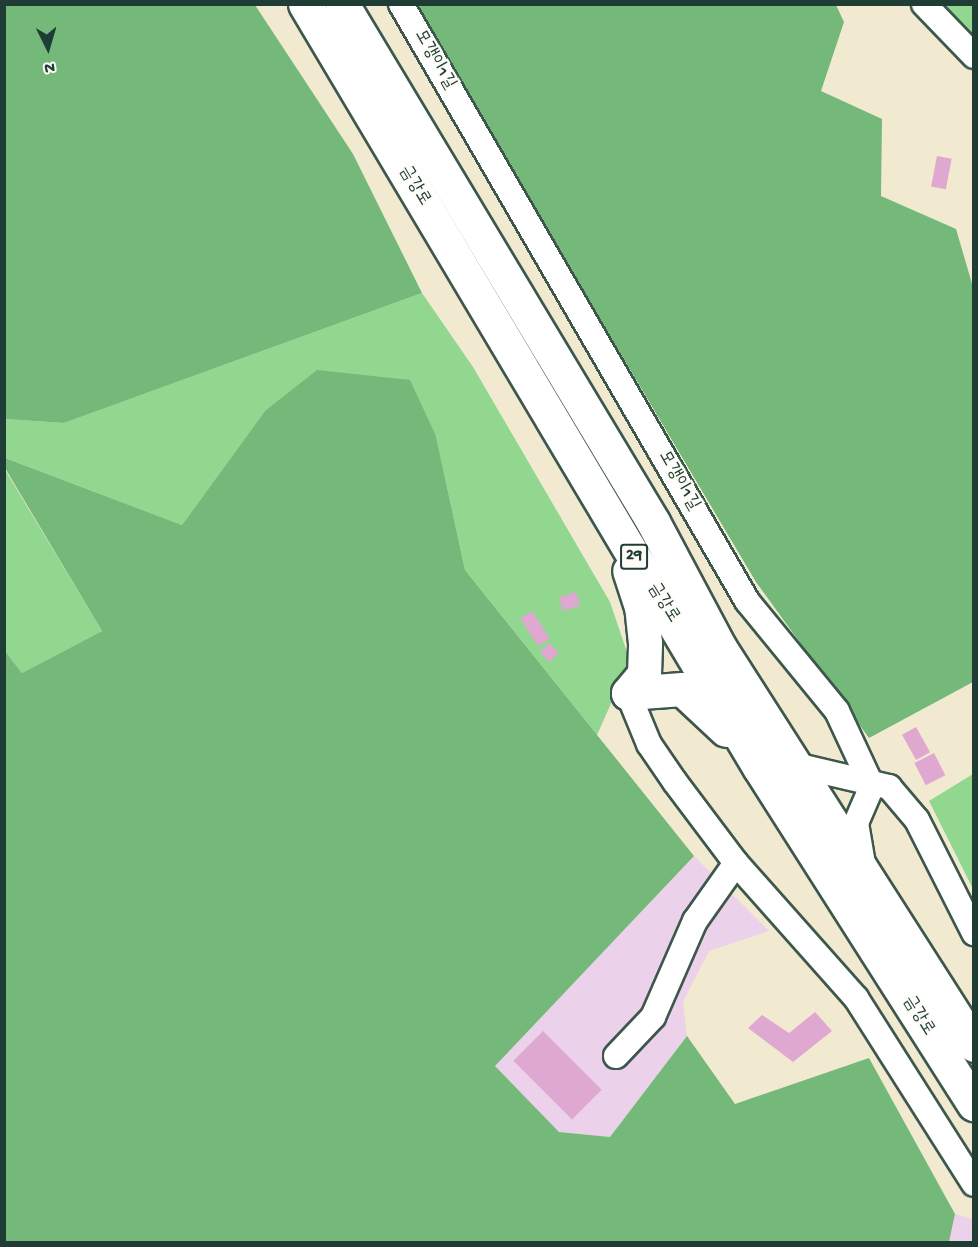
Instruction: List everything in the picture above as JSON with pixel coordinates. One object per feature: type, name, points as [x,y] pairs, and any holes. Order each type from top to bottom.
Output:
[{"type":"highway","points":[[287,4],[350,77]]},
{"type":"highway","name":"금강로","points":[[305,4],[759,766],[974,1104]]},
{"type":"highway","name":"금강로","points":[[342,4],[392,79],[653,522],[720,648],[974,1045]]},
{"type":"highway","points":[[355,4],[392,79]]},
{"type":"highway","points":[[609,516],[642,616],[644,674],[628,693]]},
{"type":"highway","points":[[628,693],[682,689],[759,766]]},
{"type":"street","name":"모갱이1길","points":[[402,4],[747,601],[837,711],[872,786]]},
{"type":"street","points":[[924,4],[974,56]]},
{"type":"street","points":[[628,693],[649,744],[736,863],[856,998],[974,1184]]},
{"type":"street","points":[[795,765],[872,786],[890,787],[917,820],[974,933]]},
{"type":"street","points":[[865,877],[856,823],[872,786]]},
{"type":"street","points":[[616,1056],[653,1017],[695,921],[736,863]]},
{"type":"shaded area","points":[[694,856],[769,931],[709,951],[683,1002],[687,1036],[610,1137],[559,1132],[494,1066]]},
{"type":"shaded area","points":[[955,1214],[973,1219],[973,1242],[949,1242]]},
{"type":"green space","points":[[4,5],[255,5],[353,154],[422,293],[64,423],[5,419]]},
{"type":"green space","points":[[414,5],[836,5],[844,22],[821,91],[882,119],[881,196],[956,229],[973,287],[973,682],[869,738],[756,582]]},
{"type":"green space","points":[[936,5],[973,5],[973,49]]},
{"type":"green space","points":[[422,293],[473,367],[610,602],[630,661],[597,735],[465,570],[436,436],[265,411],[182,525],[5,458],[4,419],[64,423]]},
{"type":"green space","points":[[317,370],[410,380],[436,436],[465,570],[694,856],[495,1066],[559,1132],[610,1137],[687,1036],[735,1104],[869,1058],[955,1214],[949,1242],[5,1242],[5,651],[22,673],[102,631],[5,468],[5,458],[182,525],[265,411]]},
{"type":"green space","points":[[4,468],[102,631],[22,673],[5,651]]},
{"type":"green space","points":[[973,774],[973,889],[929,801]]},
{"type":"building","points":[[937,156],[952,159],[946,189],[931,186]]},
{"type":"building","points":[[576,592],[580,605],[563,611],[559,597]]},
{"type":"building","points":[[532,611],[550,639],[538,646],[520,619]]},
{"type":"building","points":[[549,643],[559,653],[550,662],[540,652]]},
{"type":"building","points":[[916,727],[930,752],[916,760],[902,735]]},
{"type":"building","points":[[934,753],[945,775],[926,785],[914,763]]},
{"type":"building","points":[[815,1012],[832,1031],[793,1062],[748,1028],[762,1015],[789,1033]]},
{"type":"building","points":[[543,1031],[602,1090],[572,1119],[513,1061]]}]
